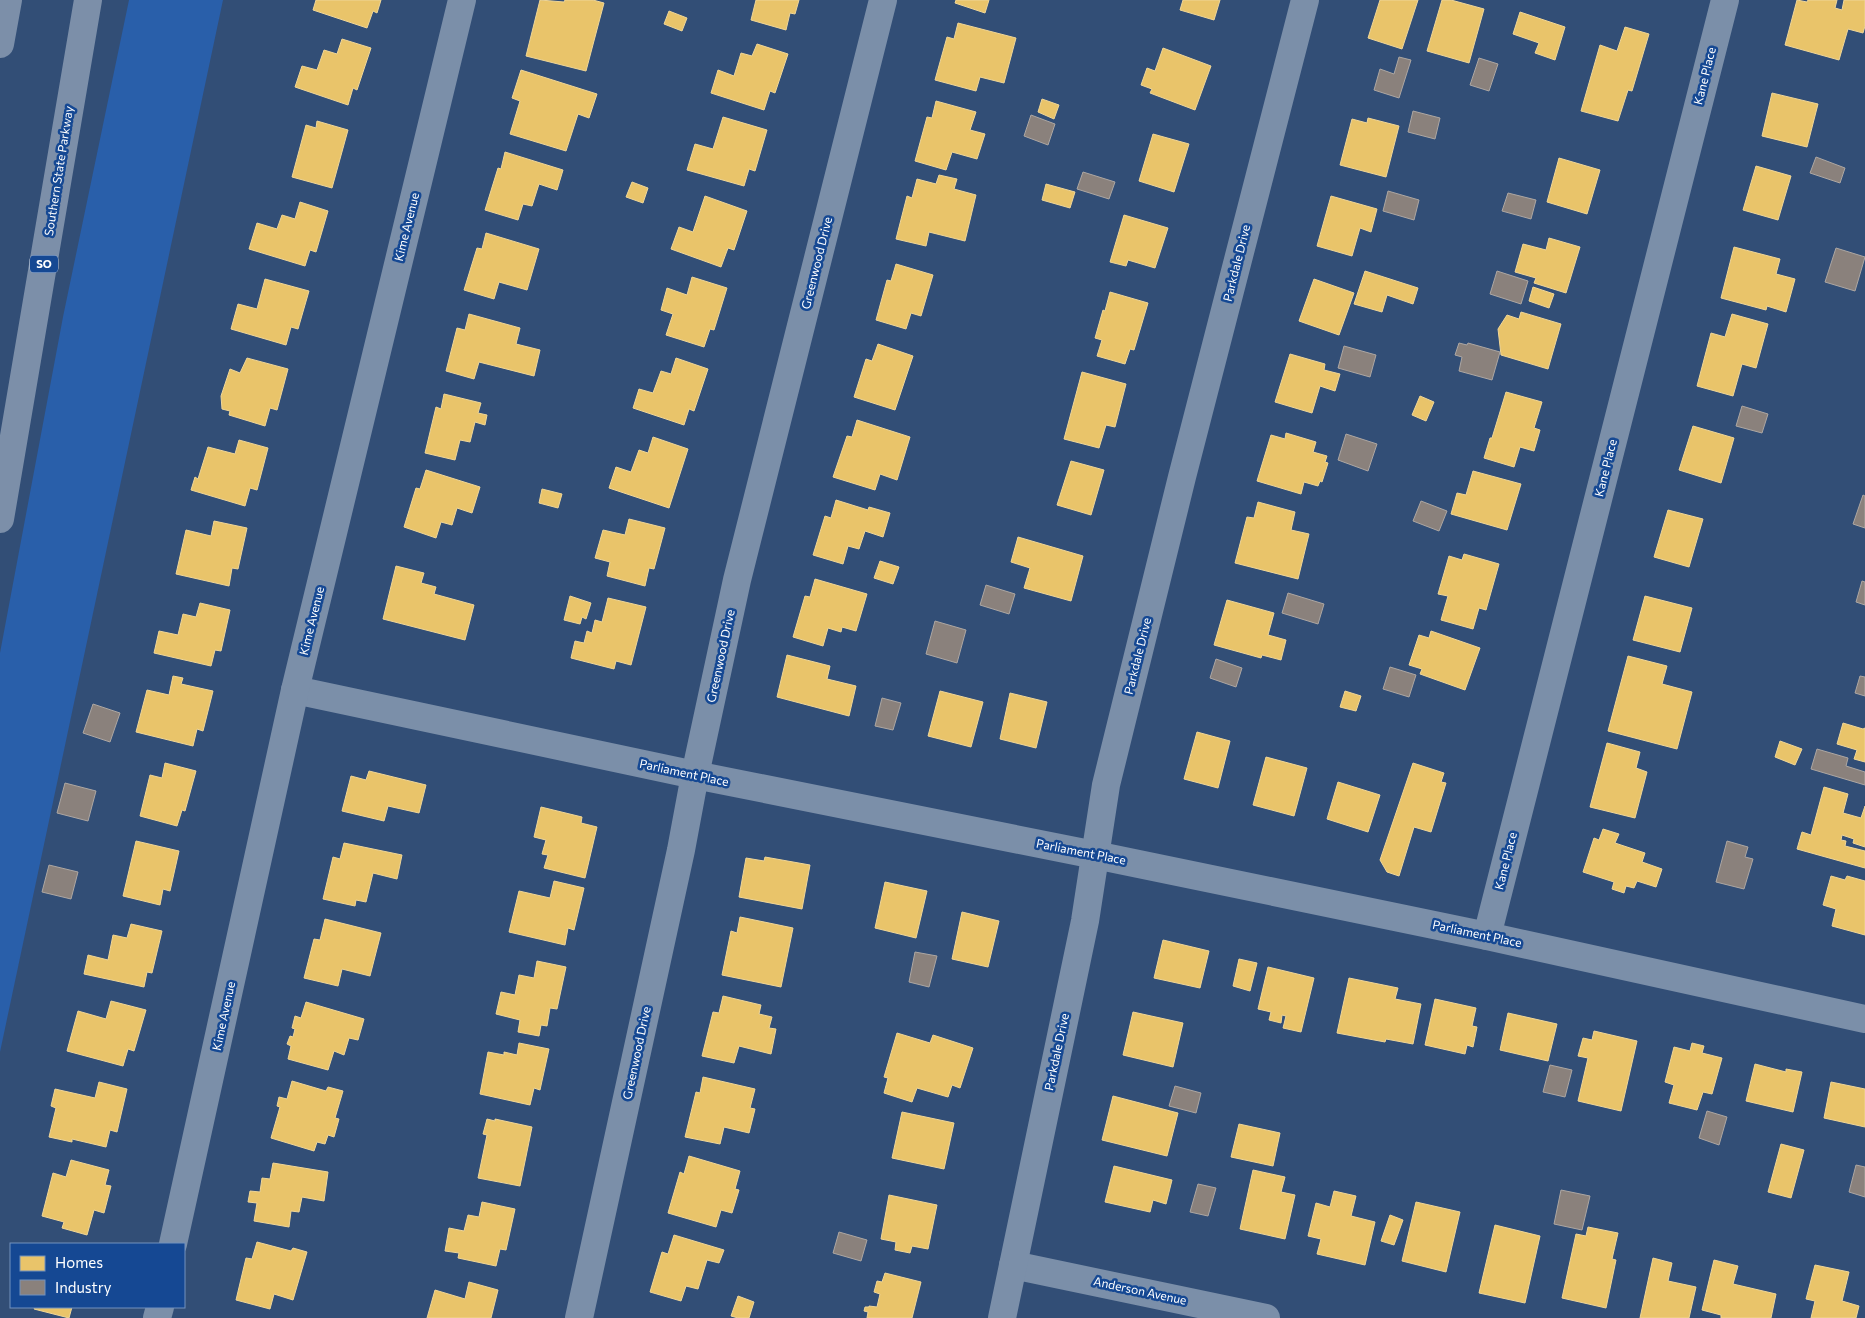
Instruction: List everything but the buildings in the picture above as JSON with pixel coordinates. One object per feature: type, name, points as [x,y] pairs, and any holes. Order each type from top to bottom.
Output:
[{"type":"highway","points":[[0,44],[8,0]]},
{"type":"highway","name":"Southern State Parkway","points":[[0,519],[88,0]]},
{"type":"street","name":"Kime Avenue","points":[[173,1243],[296,690],[462,0]]},
{"type":"street","name":"Greenwood Drive","points":[[580,1318],[737,580],[884,0]]},
{"type":"street","name":"Parkdale Drive","points":[[1002,1318],[1084,921],[1106,785],[1184,468],[1305,0]]},
{"type":"street","name":"Kane Place","points":[[1486,936],[1725,0]]},
{"type":"street","name":"Parliament Place","points":[[296,690],[695,776],[1095,855],[1486,936],[1865,1019]]},
{"type":"street","name":"Anderson Avenue","points":[[1013,1264],[1266,1318]]},
{"type":"shaded area","points":[[129,0],[223,0],[0,1052],[0,653],[63,317]]}]
